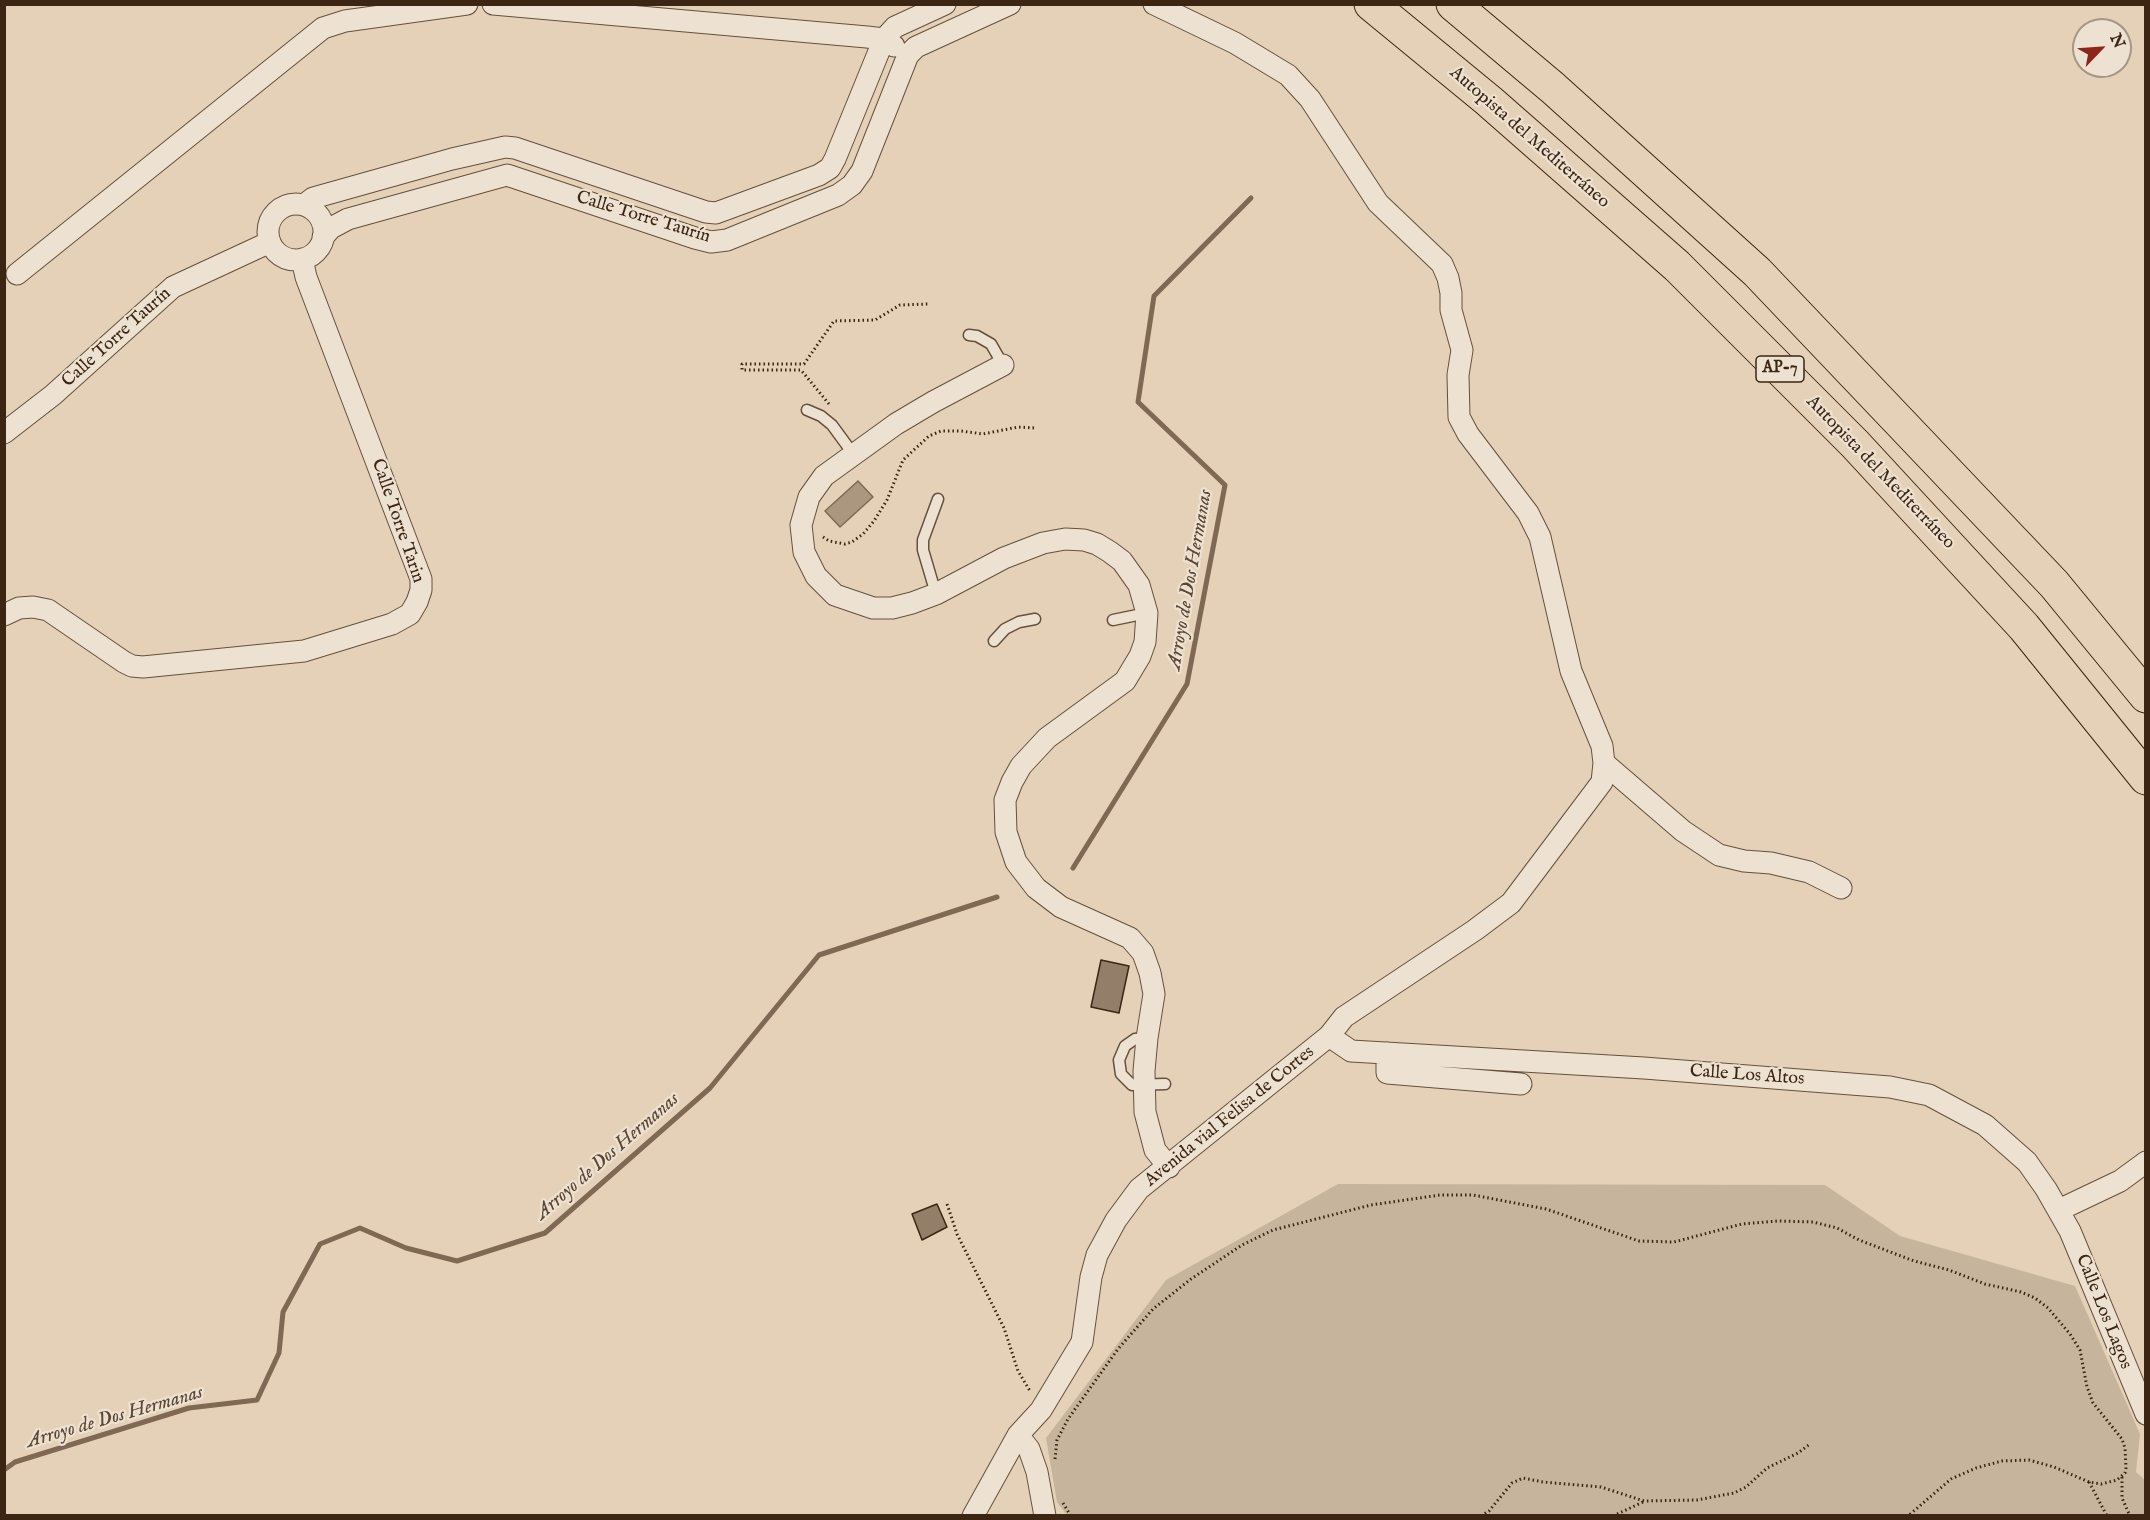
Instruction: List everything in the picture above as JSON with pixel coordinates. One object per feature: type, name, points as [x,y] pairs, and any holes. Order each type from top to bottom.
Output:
[{"type":"highway","name":"Autopista del Mediterráneo","points":[[1371,4],[1489,101],[1677,266],[1855,444],[2024,627],[2145,778]]},
{"type":"highway","name":"AP-7","points":[[1453,4],[1553,88],[1757,272],[2054,584],[2145,696]]},
{"type":"street","points":[[11,272],[323,28],[345,21],[467,4]]},
{"type":"street","points":[[493,4],[884,39],[908,55],[916,47],[1010,4]]},
{"type":"street","points":[[884,39],[895,27],[945,4]]},
{"type":"street","points":[[1154,4],[1235,43],[1288,75],[1310,99],[1378,203],[1442,264],[1448,278],[1454,327],[1462,350],[1458,375],[1459,417],[1468,434],[1528,513],[1540,537],[1571,671],[1602,746],[1604,763],[1683,831],[1719,855],[1809,872],[1841,888]]},
{"type":"street","name":"Calle Torre Taurín","points":[[304,205],[313,198],[452,159],[505,147],[515,148],[706,212],[716,213],[819,175],[830,168],[884,39]]},
{"type":"street","name":"Calle Torre Taurín","points":[[323,237],[332,228],[348,219],[507,175],[695,238],[711,242],[727,240],[838,195],[852,185],[862,171],[908,55]]},
{"type":"street","points":[[290,204],[304,205],[319,217],[323,237],[318,249],[308,257],[302,259],[283,256],[270,242],[268,236],[270,222],[278,211],[290,204]]},
{"type":"street","name":"Calle Torre Taurín","points":[[4,434],[53,395],[173,287],[270,242]]},
{"type":"street","name":"Calle Torre Tarin","points":[[4,615],[19,608],[33,607],[48,610],[124,662],[132,666],[153,667],[304,651],[392,624],[410,614],[421,590],[421,579],[306,277],[302,259]]},
{"type":"street","points":[[1003,365],[896,424],[824,476],[809,497],[801,525],[804,552],[816,576],[835,595],[873,608],[892,608],[912,603],[936,594],[1004,558],[1043,543],[1065,539],[1084,540],[1097,544],[1122,561],[1139,585],[1147,613],[1145,642],[1134,669],[1125,681],[1047,738],[1022,766],[1005,800],[1006,832],[1016,862],[1036,888],[1061,907],[1130,938],[1143,953],[1154,994],[1147,1038],[1155,1084],[1145,1112],[1155,1150],[1169,1167]]},
{"type":"street","name":"Avenida vial Felisa de Cortes","points":[[973,1515],[1018,1435],[1041,1410],[1082,1342],[1090,1277],[1097,1255],[1116,1220],[1139,1189],[1329,1036],[1344,1017],[1475,930],[1511,903],[1602,782],[1604,763]]},
{"type":"street","name":"Calle Los Altos","points":[[1329,1036],[1351,1051],[1644,1068],[1890,1087],[1929,1095],[1985,1125],[2003,1140],[2027,1162],[2059,1210]]},
{"type":"street","points":[[1387,1053],[1387,1072],[1521,1084]]},
{"type":"street","points":[[2059,1210],[2120,1181],[2145,1162]]},
{"type":"street","name":"Calle Los Lagos","points":[[2059,1210],[2070,1231],[2145,1414]]},
{"type":"street","points":[[1018,1435],[1029,1449],[1037,1472],[1045,1515]]},
{"type":"lane","points":[[969,335],[985,339],[991,344],[1003,365]]},
{"type":"lane","points":[[807,410],[821,416],[832,425],[854,455]]},
{"type":"lane","points":[[936,594],[923,549],[923,540],[938,499]]},
{"type":"lane","points":[[1113,620],[1147,613]]},
{"type":"lane","points":[[994,641],[1005,629],[1019,622],[1035,619]]},
{"type":"path","points":[[835,410],[801,370],[742,370],[742,364],[804,364],[834,321],[875,320],[900,304],[928,304]]},
{"type":"path","points":[[801,525],[817,530],[829,542],[852,543],[874,521],[886,501],[903,460],[929,436],[941,431],[961,430],[983,434],[1018,427],[1036,428]]},
{"type":"path","points":[[1054,1462],[1058,1440],[1068,1419],[1118,1349],[1153,1309],[1191,1279],[1242,1245],[1273,1230],[1371,1205],[1417,1197],[1473,1195],[1546,1209],[1639,1241],[1674,1242],[1742,1224],[1777,1221],[1813,1222],[1837,1228],[1859,1240],[1914,1261],[2035,1298],[2048,1308],[2080,1350],[2087,1387],[2093,1403],[2122,1439],[2127,1468],[2122,1477],[2122,1498],[2130,1515]]},
{"type":"path","points":[[947,1204],[957,1234],[1004,1328],[1018,1371],[1041,1410]]},
{"type":"path","points":[[1613,1515],[1644,1501],[1697,1500],[1734,1493],[1746,1487],[1767,1468],[1798,1453],[1810,1444]]},
{"type":"path","points":[[1908,1515],[1951,1479],[1976,1468],[2002,1461],[2029,1460],[2054,1467],[2089,1482],[2101,1484],[2122,1477]]},
{"type":"path","points":[[1481,1515],[1489,1511],[1512,1483],[1523,1478],[1601,1487],[1644,1501]]},
{"type":"path","points":[[2089,1482],[2107,1515]]},
{"type":"path","points":[[1062,1501],[1071,1515]]},
{"type":"shaded area","points":[[858,481],[873,497],[840,527],[825,511]]},
{"type":"shaded area","points":[[1338,1184],[1825,1185],[1900,1236],[2075,1286],[2140,1434],[2136,1472],[2145,1480],[2145,1515],[1067,1515],[1057,1502],[1046,1438],[1166,1280]]},
{"type":"building","points":[[1101,960],[1129,966],[1119,1013],[1091,1007]]},
{"type":"building","points":[[937,1204],[947,1227],[922,1240],[912,1214]]},
{"type":"waterway","name":"Arroyo de Dos Hermanas","points":[[1073,868],[1187,684],[1225,485],[1138,402],[1154,296],[1251,198]]},
{"type":"waterway","name":"Arroyo de Dos Hermanas","points":[[4,1470],[15,1462],[189,1408],[257,1400],[279,1353],[283,1312],[320,1244],[360,1228],[406,1248],[457,1261],[545,1233],[710,1088],[819,955],[997,897]]}]
